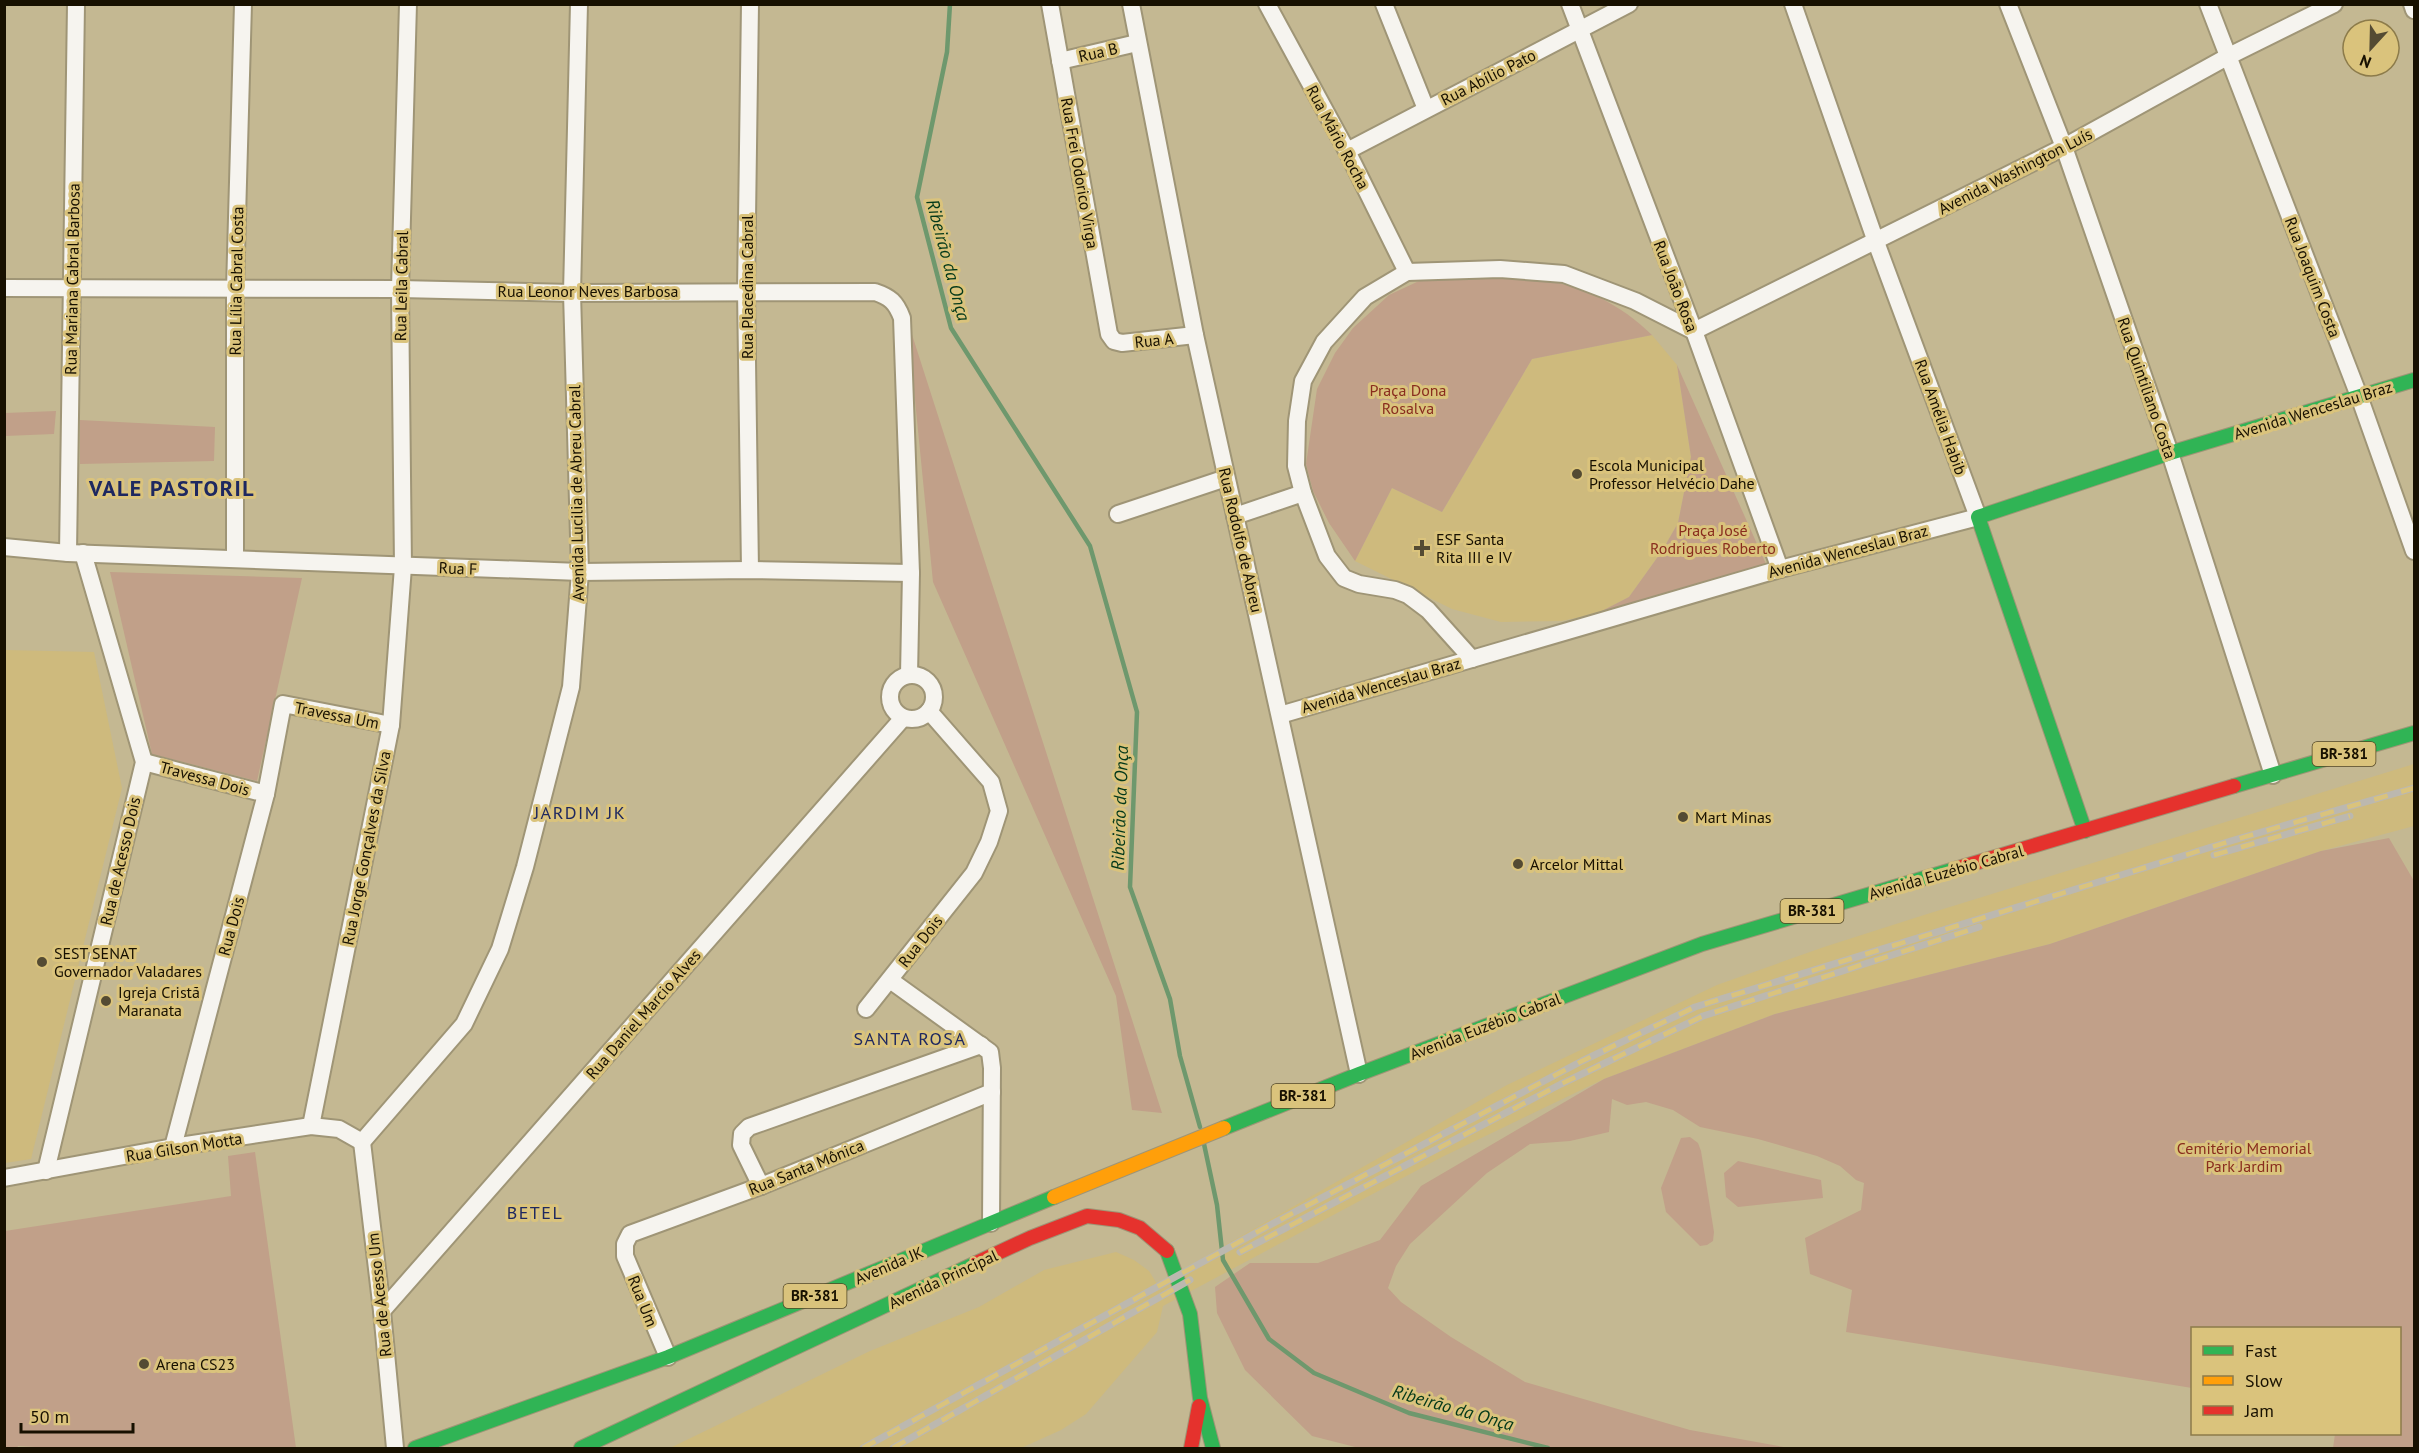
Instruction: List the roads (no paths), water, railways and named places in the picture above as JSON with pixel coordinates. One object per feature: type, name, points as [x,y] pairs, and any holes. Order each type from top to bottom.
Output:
[{"type":"main road","name":"Avenida Wenceslau Braz","points":[[1978,517],[2170,453],[2415,380]]},
{"type":"main road","name":"Rua Amélia Habib","points":[[1978,517],[2085,831]]},
{"type":"main road","name":"Avenida Euzébio Cabral","points":[[1248,1119],[1359,1074],[1702,944],[2415,734]]},
{"type":"main road","name":"Avenida JK","points":[[415,1449],[668,1357],[1248,1119]]},
{"type":"main road","name":"Avenida Principal","points":[[581,1449],[1030,1238],[1088,1216],[1119,1220],[1140,1228],[1167,1251],[1190,1314],[1200,1398],[1213,1449]]},
{"type":"main road","name":"Avenida Principal","points":[[1191,1449],[1200,1398]]},
{"type":"main road","points":[[453,1449],[461,1433]]},
{"type":"street","name":"Rua Mariana Cabral Barbosa","points":[[76,4],[72,289],[76,553]]},
{"type":"street","name":"Rua Lília Cabral Costa","points":[[235,558],[235,289],[243,4]]},
{"type":"street","name":"Rua Leila Cabral","points":[[403,567],[400,289],[408,4]]},
{"type":"street","name":"Avenida Lucilia de Abreu Cabral","points":[[362,1143],[464,1024],[500,949],[525,867],[571,687],[580,572],[572,293],[579,4]]},
{"type":"street","name":"Rua Placedina Cabral","points":[[750,4],[746,291],[750,570]]},
{"type":"street","name":"Rua Frei Odorico Virga","points":[[1050,4],[1109,334],[1114,341]]},
{"type":"street","name":"Rua Rodolfo de Abreu","points":[[1131,4],[1195,335],[1359,1074]]},
{"type":"street","name":"Rua Mário Rocha","points":[[1267,4],[1347,151],[1407,272]]},
{"type":"street","points":[[1384,4],[1426,109]]},
{"type":"street","name":"Rua João Rosa","points":[[1570,4],[1694,331],[1780,569]]},
{"type":"street","name":"Rua Abílio Pato","points":[[1347,151],[1629,4]]},
{"type":"street","name":"Rua Amélia Habib","points":[[1793,4],[1876,242],[1978,517]]},
{"type":"street","name":"Rua Quintiliano Costa","points":[[2008,4],[2064,147],[2170,453],[2273,775]]},
{"type":"street","name":"Rua Joaquim Costa","points":[[2208,4],[2359,396],[2415,551]]},
{"type":"street","name":"Avenida Washington Luís","points":[[1694,331],[2064,147],[2227,57],[2334,4]]},
{"type":"street","points":[[2412,4],[2415,10]]},
{"type":"street","name":"Rua B","points":[[1059,61],[1137,44]]},
{"type":"street","points":[[1472,659],[1428,610],[1408,595],[1395,590],[1359,584],[1344,578],[1327,556],[1303,493],[1296,466],[1297,421],[1303,381],[1324,342],[1365,297],[1407,272],[1500,269],[1564,274],[1635,301],[1694,331]]},
{"type":"street","name":"Rua Leonor Neves Barbosa","points":[[4,288],[400,289],[572,293],[875,292],[890,297],[898,306],[902,318],[911,573]]},
{"type":"street","name":"Rua A","points":[[1114,341],[1122,343],[1195,335]]},
{"type":"street","points":[[1118,514],[1226,478]]},
{"type":"street","points":[[1235,516],[1303,493]]},
{"type":"street","name":"Avenida Wenceslau Braz","points":[[1280,715],[1780,569],[1978,517]]},
{"type":"street","name":"Rua F","points":[[4,547],[76,553],[235,558],[403,567],[580,572],[750,570],[911,573]]},
{"type":"street","name":"Rua de Acesso Dois","points":[[46,1171],[144,762],[76,553]]},
{"type":"street","name":"Rua Jorge Gonçalves da Silva","points":[[311,1126],[391,725],[403,567]]},
{"type":"street","points":[[909,675],[911,573]]},
{"type":"street","points":[[909,675],[924,678],[929,683],[934,697],[929,711],[917,719],[903,718],[893,709],[889,695],[896,681],[909,675]]},
{"type":"street","name":"Travessa Um","points":[[283,704],[391,725]]},
{"type":"street","name":"Rua Dois","points":[[173,1147],[266,794],[283,704]]},
{"type":"street","name":"Rua Dois","points":[[866,1009],[974,873],[989,842],[999,811],[991,782],[929,711]]},
{"type":"street","name":"Rua Daniel Marcio Alves","points":[[382,1311],[903,718]]},
{"type":"street","name":"Travessa Dois","points":[[144,762],[266,794]]},
{"type":"street","points":[[890,980],[990,1053],[991,1223]]},
{"type":"street","points":[[761,1186],[741,1145],[742,1134],[749,1127],[981,1045]]},
{"type":"street","name":"Rua Santa Mônica","points":[[625,1244],[630,1234],[761,1186],[992,1092]]},
{"type":"street","name":"Rua Gilson Motta","points":[[4,1178],[173,1147],[311,1126],[339,1129],[362,1143]]},
{"type":"street","name":"Rua de Acesso Um","points":[[362,1143],[382,1311],[395,1449]]},
{"type":"street","name":"Rua Um","points":[[625,1244],[625,1256],[668,1357]]},
{"type":"waterway","name":"Ribeirão da Onça","points":[[950,4],[947,52],[917,197],[951,328],[1090,546],[1137,712],[1130,887],[1170,999],[1180,1056],[1200,1127]]},
{"type":"waterway","name":"Ribeirão da Onça","points":[[1204,1144],[1217,1205],[1223,1260],[1269,1339],[1314,1373],[1409,1413],[1548,1448]]},
{"type":"railway","points":[[863,1448],[1270,1225],[1582,1061],[1695,1007],[2234,840],[2414,788]]},
{"type":"railway","points":[[2214,855],[2350,816]]},
{"type":"railway","points":[[1240,1252],[1561,1084],[1703,1016],[1979,927]]},
{"type":"railway","points":[[893,1448],[1190,1280]]},
{"type":"place","name":"Escola Municipal Professor Helvécio Dahe","points":[[1577,474]]},
{"type":"place","name":"ESF Santa Rita III e IV","points":[[1422,548]]},
{"type":"place","name":"Mart Minas","points":[[1683,817]]},
{"type":"place","name":"Arcelor Mittal","points":[[1518,864]]},
{"type":"place","name":"SEST SENAT Governador Valadares","points":[[42,962]]},
{"type":"place","name":"Igreja Cristã Maranata","points":[[106,1001]]},
{"type":"place","name":"Arena CS23","points":[[144,1364]]},
{"type":"district","name":"VALE PASTORIL","points":[[172,488]]},
{"type":"district","name":"JARDIM JK","points":[[580,813]]},
{"type":"district","name":"SANTA ROSA","points":[[910,1039]]},
{"type":"district","name":"BETEL","points":[[535,1213]]},
{"type":"park label","name":"Praça Dona Rosalva","points":[[1408,399]]},
{"type":"park label","name":"Praça José Rodrigues Roberto","points":[[1713,539]]},
{"type":"park label","name":"Cemitério Memorial Park Jardim","points":[[2244,1157]]}]
